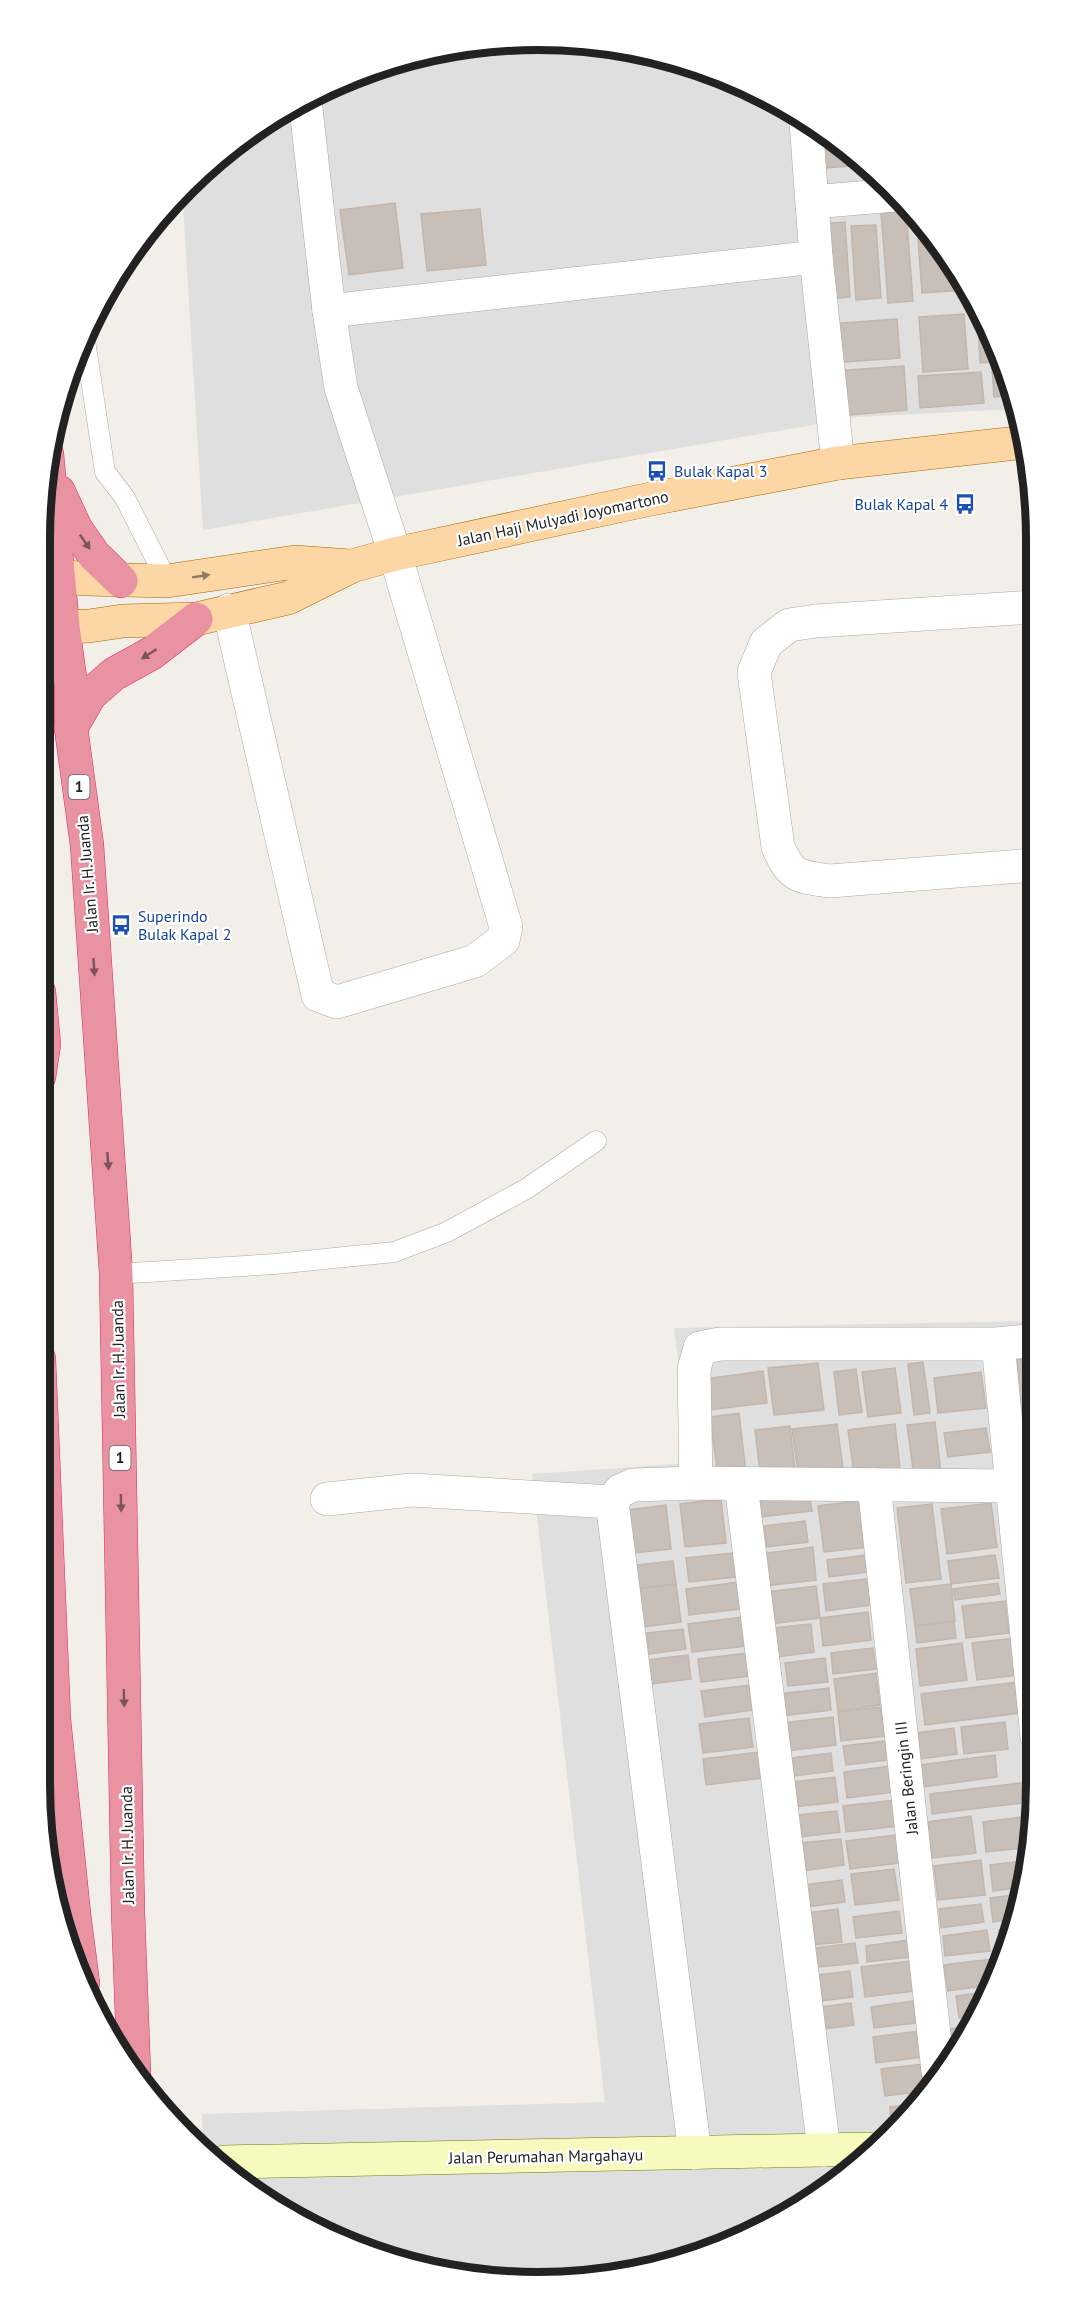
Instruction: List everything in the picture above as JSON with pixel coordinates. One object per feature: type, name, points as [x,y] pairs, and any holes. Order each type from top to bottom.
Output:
[{"type":"highway","points":[[54,475],[76,529],[94,555],[121,581]]},
{"type":"highway","points":[[71,728],[90,695],[114,674],[152,653],[196,619]]},
{"type":"highway","name":"Jalan Ir. H. Juanda","points":[[50,655],[71,685],[71,728],[87,846],[116,1274],[128,1900],[133,2056]]},
{"type":"highway","points":[[50,1623],[54,1719],[79,1949]]},
{"type":"highway","points":[[50,1749],[63,1898]]},
{"type":"main road","name":"Jalan Haji Mulyadi Joyomartono","points":[[352,566],[395,554],[669,495],[838,463],[1017,443]]},
{"type":"main road","points":[[50,573],[121,581],[167,581],[295,562],[352,566]]},
{"type":"main road","points":[[50,630],[123,621],[196,619],[288,598],[352,566]]},
{"type":"street","points":[[229,610],[318,995],[337,1002],[475,961],[503,940],[506,927],[395,554],[341,388],[306,109]]},
{"type":"street","points":[[807,131],[816,257],[838,463]]},
{"type":"street","points":[[812,202],[886,196]]},
{"type":"street","points":[[330,311],[816,257]]},
{"type":"street","points":[[1026,607],[816,621],[789,625],[766,643],[754,672],[778,847],[786,865],[798,876],[830,881],[1026,866]]},
{"type":"street","points":[[696,1483],[694,1369],[700,1348],[720,1344],[998,1344],[1026,1341]]},
{"type":"street","points":[[998,1344],[1024,1484],[1026,1526]]},
{"type":"street","points":[[695,2153],[612,1502],[620,1491],[633,1485],[696,1483],[741,1485],[1024,1484]]},
{"type":"street","points":[[741,1485],[824,2150]]},
{"type":"street","name":"Jalan Beringin III","points":[[874,1485],[938,2063]]},
{"type":"street","points":[[327,1499],[412,1490],[612,1502]]},
{"type":"street","name":"Jalan Perumahan Margahayu","points":[[230,2162],[861,2149]]},
{"type":"lane","points":[[87,352],[105,472],[125,498],[167,581]]},
{"type":"lane","points":[[116,1274],[275,1264],[394,1252],[447,1232],[526,1189],[596,1141]]},
{"type":"shaded area","points":[[538,50],[570,51],[602,54],[664,66],[695,75],[754,100],[809,132],[860,171],[905,216],[926,241],[961,294],[976,322],[1001,381],[1009,409],[859,417],[203,530],[183,204],[241,150],[294,115],[322,100],[381,75],[443,59],[474,54]]},
{"type":"shaded area","points":[[1026,1321],[1025,1815],[1017,1878],[1001,1940],[976,1999],[961,2027],[926,2080],[905,2105],[860,2150],[835,2171],[782,2206],[754,2221],[695,2246],[664,2255],[602,2267],[570,2270],[538,2272],[474,2267],[412,2255],[381,2246],[322,2221],[294,2206],[241,2171],[203,2137],[202,2114],[605,2102],[532,1474],[691,1463],[674,1328]]},
{"type":"green space","points":[[50,655],[71,685],[50,688]]},
{"type":"building","points":[[824,142],[854,166],[825,168]]},
{"type":"building","points":[[395,203],[403,268],[349,275],[340,210]]},
{"type":"building","points":[[480,209],[486,265],[427,271],[421,214]]},
{"type":"building","points":[[900,211],[907,218],[913,301],[888,303],[881,212]]},
{"type":"building","points":[[845,222],[850,297],[828,299],[822,224]]},
{"type":"building","points":[[876,225],[881,298],[856,300],[851,226]]},
{"type":"building","points":[[917,231],[959,290],[922,293]]},
{"type":"building","points":[[964,314],[968,369],[923,372],[919,317]]},
{"type":"building","points":[[897,319],[900,358],[831,363],[828,324]]},
{"type":"building","points":[[978,327],[993,362],[980,363]]},
{"type":"building","points":[[904,366],[907,410],[838,416],[834,371]]},
{"type":"building","points":[[992,368],[996,368],[1005,396],[994,397]]},
{"type":"building","points":[[981,372],[984,403],[920,408],[918,376]]},
{"type":"building","points":[[1026,1358],[1026,1413],[1020,1414],[1013,1360]]},
{"type":"building","points":[[923,1362],[930,1413],[914,1415],[908,1364]]},
{"type":"building","points":[[818,1363],[824,1410],[774,1415],[768,1368]]},
{"type":"building","points":[[895,1368],[901,1413],[868,1417],[862,1372]]},
{"type":"building","points":[[856,1369],[862,1412],[839,1415],[834,1372]]},
{"type":"building","points":[[763,1371],[767,1403],[709,1410],[705,1379]]},
{"type":"building","points":[[981,1372],[986,1408],[938,1413],[934,1378]]},
{"type":"building","points":[[739,1413],[746,1473],[718,1476],[710,1417]]},
{"type":"building","points":[[935,1422],[941,1473],[914,1477],[907,1425]]},
{"type":"building","points":[[837,1424],[844,1475],[799,1480],[792,1429]]},
{"type":"building","points":[[895,1424],[900,1469],[854,1475],[848,1430]]},
{"type":"building","points":[[790,1426],[795,1469],[760,1473],[755,1430]]},
{"type":"building","points":[[986,1428],[990,1452],[948,1457],[944,1433]]},
{"type":"building","points":[[809,1492],[812,1511],[760,1517],[758,1498]]},
{"type":"building","points":[[1026,1498],[1026,1530],[1022,1499]]},
{"type":"building","points":[[721,1499],[726,1543],[685,1547],[680,1504]]},
{"type":"building","points":[[864,1500],[870,1547],[824,1552],[818,1506]]},
{"type":"building","points":[[991,1503],[997,1547],[947,1554],[941,1509]]},
{"type":"building","points":[[932,1504],[941,1579],[906,1583],[897,1508]]},
{"type":"building","points":[[666,1505],[671,1549],[634,1553],[628,1510]]},
{"type":"building","points":[[805,1521],[808,1542],[767,1547],[764,1526]]},
{"type":"building","points":[[813,1547],[816,1580],[765,1586],[761,1554]]},
{"type":"building","points":[[733,1553],[736,1577],[689,1582],[686,1558]]},
{"type":"building","points":[[867,1555],[868,1572],[829,1577],[827,1560]]},
{"type":"building","points":[[995,1555],[999,1578],[951,1584],[948,1561]]},
{"type":"building","points":[[673,1561],[676,1584],[639,1588],[637,1565]]},
{"type":"building","points":[[875,1578],[878,1604],[826,1611],[823,1584]]},
{"type":"building","points":[[738,1582],[741,1609],[689,1615],[686,1589]]},
{"type":"building","points":[[998,1583],[1000,1594],[955,1600],[953,1589]]},
{"type":"building","points":[[676,1584],[681,1622],[642,1627],[638,1589]]},
{"type":"building","points":[[951,1584],[955,1621],[915,1626],[910,1589]]},
{"type":"building","points":[[816,1586],[820,1618],[770,1624],[766,1592]]},
{"type":"building","points":[[1005,1601],[1009,1633],[966,1638],[962,1606]]},
{"type":"building","points":[[868,1612],[871,1640],[823,1646],[820,1618]]},
{"type":"building","points":[[743,1617],[747,1646],[692,1652],[688,1624]]},
{"type":"building","points":[[954,1621],[956,1638],[917,1643],[915,1626]]},
{"type":"building","points":[[811,1624],[814,1652],[776,1657],[772,1628]]},
{"type":"building","points":[[683,1629],[686,1649],[649,1654],[647,1633]]},
{"type":"building","points":[[1015,1638],[1020,1675],[977,1680],[972,1643]]},
{"type":"building","points":[[962,1643],[967,1680],[920,1686],[916,1649]]},
{"type":"building","points":[[873,1648],[876,1669],[833,1674],[831,1653]]},
{"type":"building","points":[[747,1653],[750,1676],[701,1682],[698,1659]]},
{"type":"building","points":[[688,1655],[691,1679],[651,1684],[647,1660]]},
{"type":"building","points":[[825,1658],[828,1682],[788,1686],[785,1663]]},
{"type":"building","points":[[876,1673],[880,1705],[838,1711],[834,1679]]},
{"type":"building","points":[[1017,1682],[1021,1713],[925,1725],[921,1694]]},
{"type":"building","points":[[749,1685],[752,1710],[705,1717],[701,1691]]},
{"type":"building","points":[[829,1688],[831,1710],[782,1716],[779,1694]]},
{"type":"building","points":[[881,1707],[885,1736],[841,1741],[838,1712]]},
{"type":"building","points":[[833,1717],[836,1745],[787,1751],[783,1723]]},
{"type":"building","points":[[749,1718],[753,1747],[703,1753],[699,1724]]},
{"type":"building","points":[[1005,1722],[1008,1749],[964,1754],[961,1727]]},
{"type":"building","points":[[954,1728],[957,1754],[920,1759],[916,1733]]},
{"type":"building","points":[[885,1741],[888,1760],[846,1765],[843,1746]]},
{"type":"building","points":[[760,1752],[763,1778],[706,1785],[703,1759]]},
{"type":"building","points":[[831,1753],[833,1771],[794,1776],[792,1758]]},
{"type":"building","points":[[995,1755],[997,1777],[923,1787],[920,1765]]},
{"type":"building","points":[[890,1766],[894,1792],[847,1798],[844,1772]]},
{"type":"building","points":[[835,1777],[838,1802],[795,1807],[792,1782]]},
{"type":"building","points":[[1026,1782],[1025,1803],[932,1814],[930,1794]]},
{"type":"building","points":[[895,1800],[898,1826],[846,1832],[843,1806]]},
{"type":"building","points":[[837,1811],[840,1832],[800,1837],[797,1815]]},
{"type":"building","points":[[971,1816],[976,1853],[932,1858],[927,1822]]},
{"type":"building","points":[[1025,1817],[1022,1848],[986,1852],[983,1822]]},
{"type":"building","points":[[896,1835],[900,1863],[850,1869],[846,1841]]},
{"type":"building","points":[[841,1839],[844,1865],[803,1871],[799,1843]]},
{"type":"building","points":[[981,1860],[985,1895],[938,1900],[934,1866]]},
{"type":"building","points":[[1020,1861],[1015,1888],[993,1891],[990,1865]]},
{"type":"building","points":[[894,1869],[899,1900],[855,1905],[851,1874]]},
{"type":"building","points":[[842,1880],[845,1902],[806,1907],[803,1885]]},
{"type":"building","points":[[1013,1895],[1007,1920],[993,1922],[990,1898]]},
{"type":"building","points":[[981,1904],[984,1922],[941,1928],[939,1909]]},
{"type":"building","points":[[838,1909],[842,1942],[812,1945],[807,1913]]},
{"type":"building","points":[[899,1911],[902,1933],[856,1938],[853,1917]]},
{"type":"building","points":[[987,1930],[990,1951],[945,1956],[943,1936]]},
{"type":"building","points":[[999,1930],[1004,1930],[1000,1942]]},
{"type":"building","points":[[908,1940],[910,1957],[867,1962],[866,1946]]},
{"type":"building","points":[[855,1943],[858,1963],[810,1968],[807,1949]]},
{"type":"building","points":[[992,1959],[992,1962],[982,1986],[948,1991],[944,1965]]},
{"type":"building","points":[[911,1961],[915,1991],[865,1997],[861,1967]]},
{"type":"building","points":[[850,1971],[853,1997],[813,2002],[809,1976]]},
{"type":"building","points":[[979,1993],[966,2017],[959,2018],[956,1996]]},
{"type":"building","points":[[913,2001],[916,2023],[874,2028],[871,2007]]},
{"type":"building","points":[[851,2003],[854,2025],[824,2029],[821,2007]]},
{"type":"building","points":[[961,2028],[950,2044],[949,2029]]},
{"type":"building","points":[[920,2031],[924,2057],[876,2063],[873,2037]]},
{"type":"building","points":[[923,2064],[925,2081],[916,2092],[885,2096],[881,2069]]},
{"type":"building","points":[[905,2105],[891,2120],[890,2107]]},
{"type":"place","name":"Bulak Kapal 3","points":[[657,471]]},
{"type":"place","name":"Bulak Kapal 4","points":[[965,504]]},
{"type":"place","name":"Superindo Bulak Kapal 2","points":[[121,925]]}]
